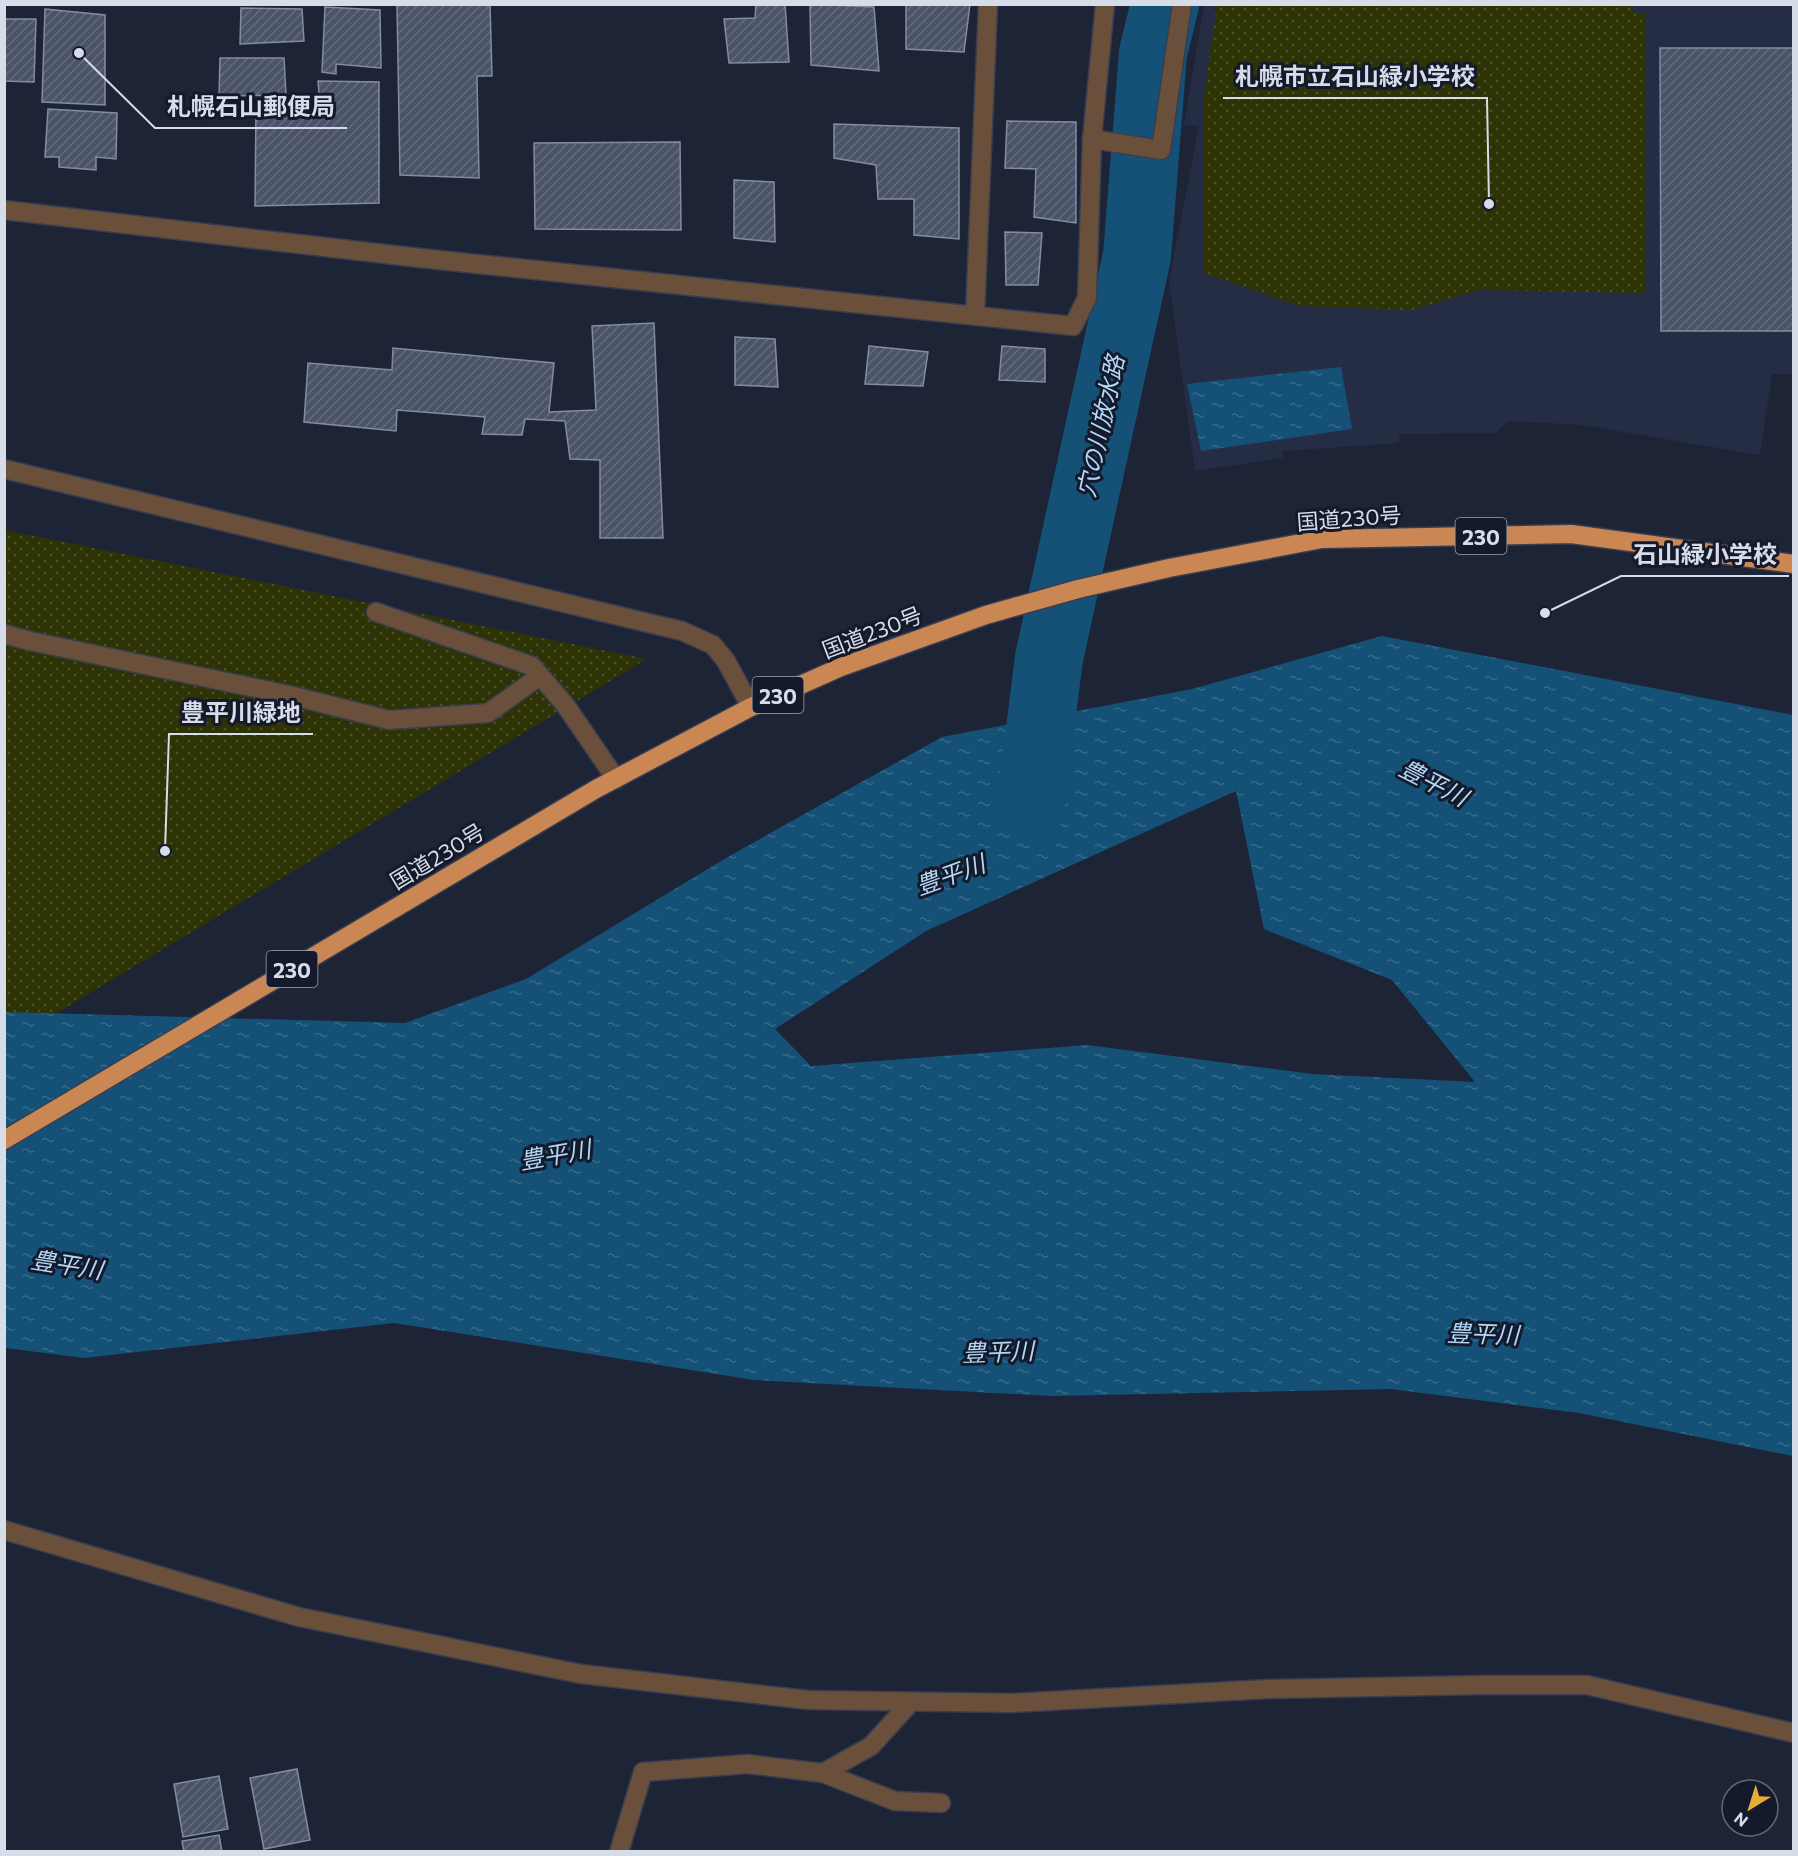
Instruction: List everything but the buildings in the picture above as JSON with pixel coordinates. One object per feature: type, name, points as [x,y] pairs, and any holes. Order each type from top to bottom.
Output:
[{"type":"highway","name":"国道230号","points":[[4,1140],[580,798],[752,707],[841,667],[986,615],[1078,589],[1169,568],[1322,539],[1571,534],[1794,564]]},
{"type":"street","points":[[975,315],[988,4]]},
{"type":"street","points":[[4,210],[420,258],[1073,326],[1087,298],[1092,139],[1105,4]]},
{"type":"street","points":[[1092,139],[1161,150],[1182,4]]},
{"type":"street","points":[[4,469],[682,631],[713,645],[726,661],[752,707]]},
{"type":"street","points":[[376,612],[532,666],[566,706],[616,779]]},
{"type":"street","points":[[4,634],[289,695],[389,720],[488,712],[540,676]]},
{"type":"street","points":[[4,1530],[299,1617],[581,1674],[808,1700],[1013,1703],[1269,1689],[1587,1685],[1794,1732]]},
{"type":"street","points":[[823,1773],[871,1746],[911,1702]]},
{"type":"street","points":[[619,1851],[644,1772],[747,1764],[823,1773],[895,1801],[941,1803]]},
{"type":"shaded area","points":[[1204,5],[1793,5],[1793,374],[1772,374],[1760,455],[1582,425],[1508,421],[1496,433],[1399,434],[1399,443],[1283,451],[1282,458],[1195,471],[1169,282],[1199,125],[1184,125]]},
{"type":"green space","points":[[1632,4],[1634,13],[1645,13],[1645,293],[1479,290],[1412,310],[1299,306],[1204,273],[1204,95],[1217,5]]},
{"type":"green space","points":[[5,530],[647,659],[5,1044]]},
{"type":"water","points":[[1341,367],[1352,429],[1201,451],[1187,384]]},
{"type":"water","name":"豊平川","points":[[1382,636],[1793,715],[1793,1456],[1579,1413],[1391,1389],[1051,1396],[754,1380],[394,1323],[84,1358],[5,1348],[5,1012],[405,1023],[526,979],[726,858],[942,737],[1192,689]],"holes":[[[1236,791],[1264,929],[1392,980],[1475,1082],[1312,1074],[1087,1045],[811,1066],[775,1029],[926,931]]]},
{"type":"waterway","name":"穴の川放水路","points":[[1030,809],[1049,658],[1137,256],[1153,53],[1165,4]]},
{"type":"place","name":"札幌石山郵便局","points":[[79,53]]},
{"type":"place","name":"札幌市立石山緑小学校","points":[[1489,204]]},
{"type":"place","name":"石山緑小学校","points":[[1545,613]]},
{"type":"place","name":"豊平川緑地","points":[[165,851]]}]
